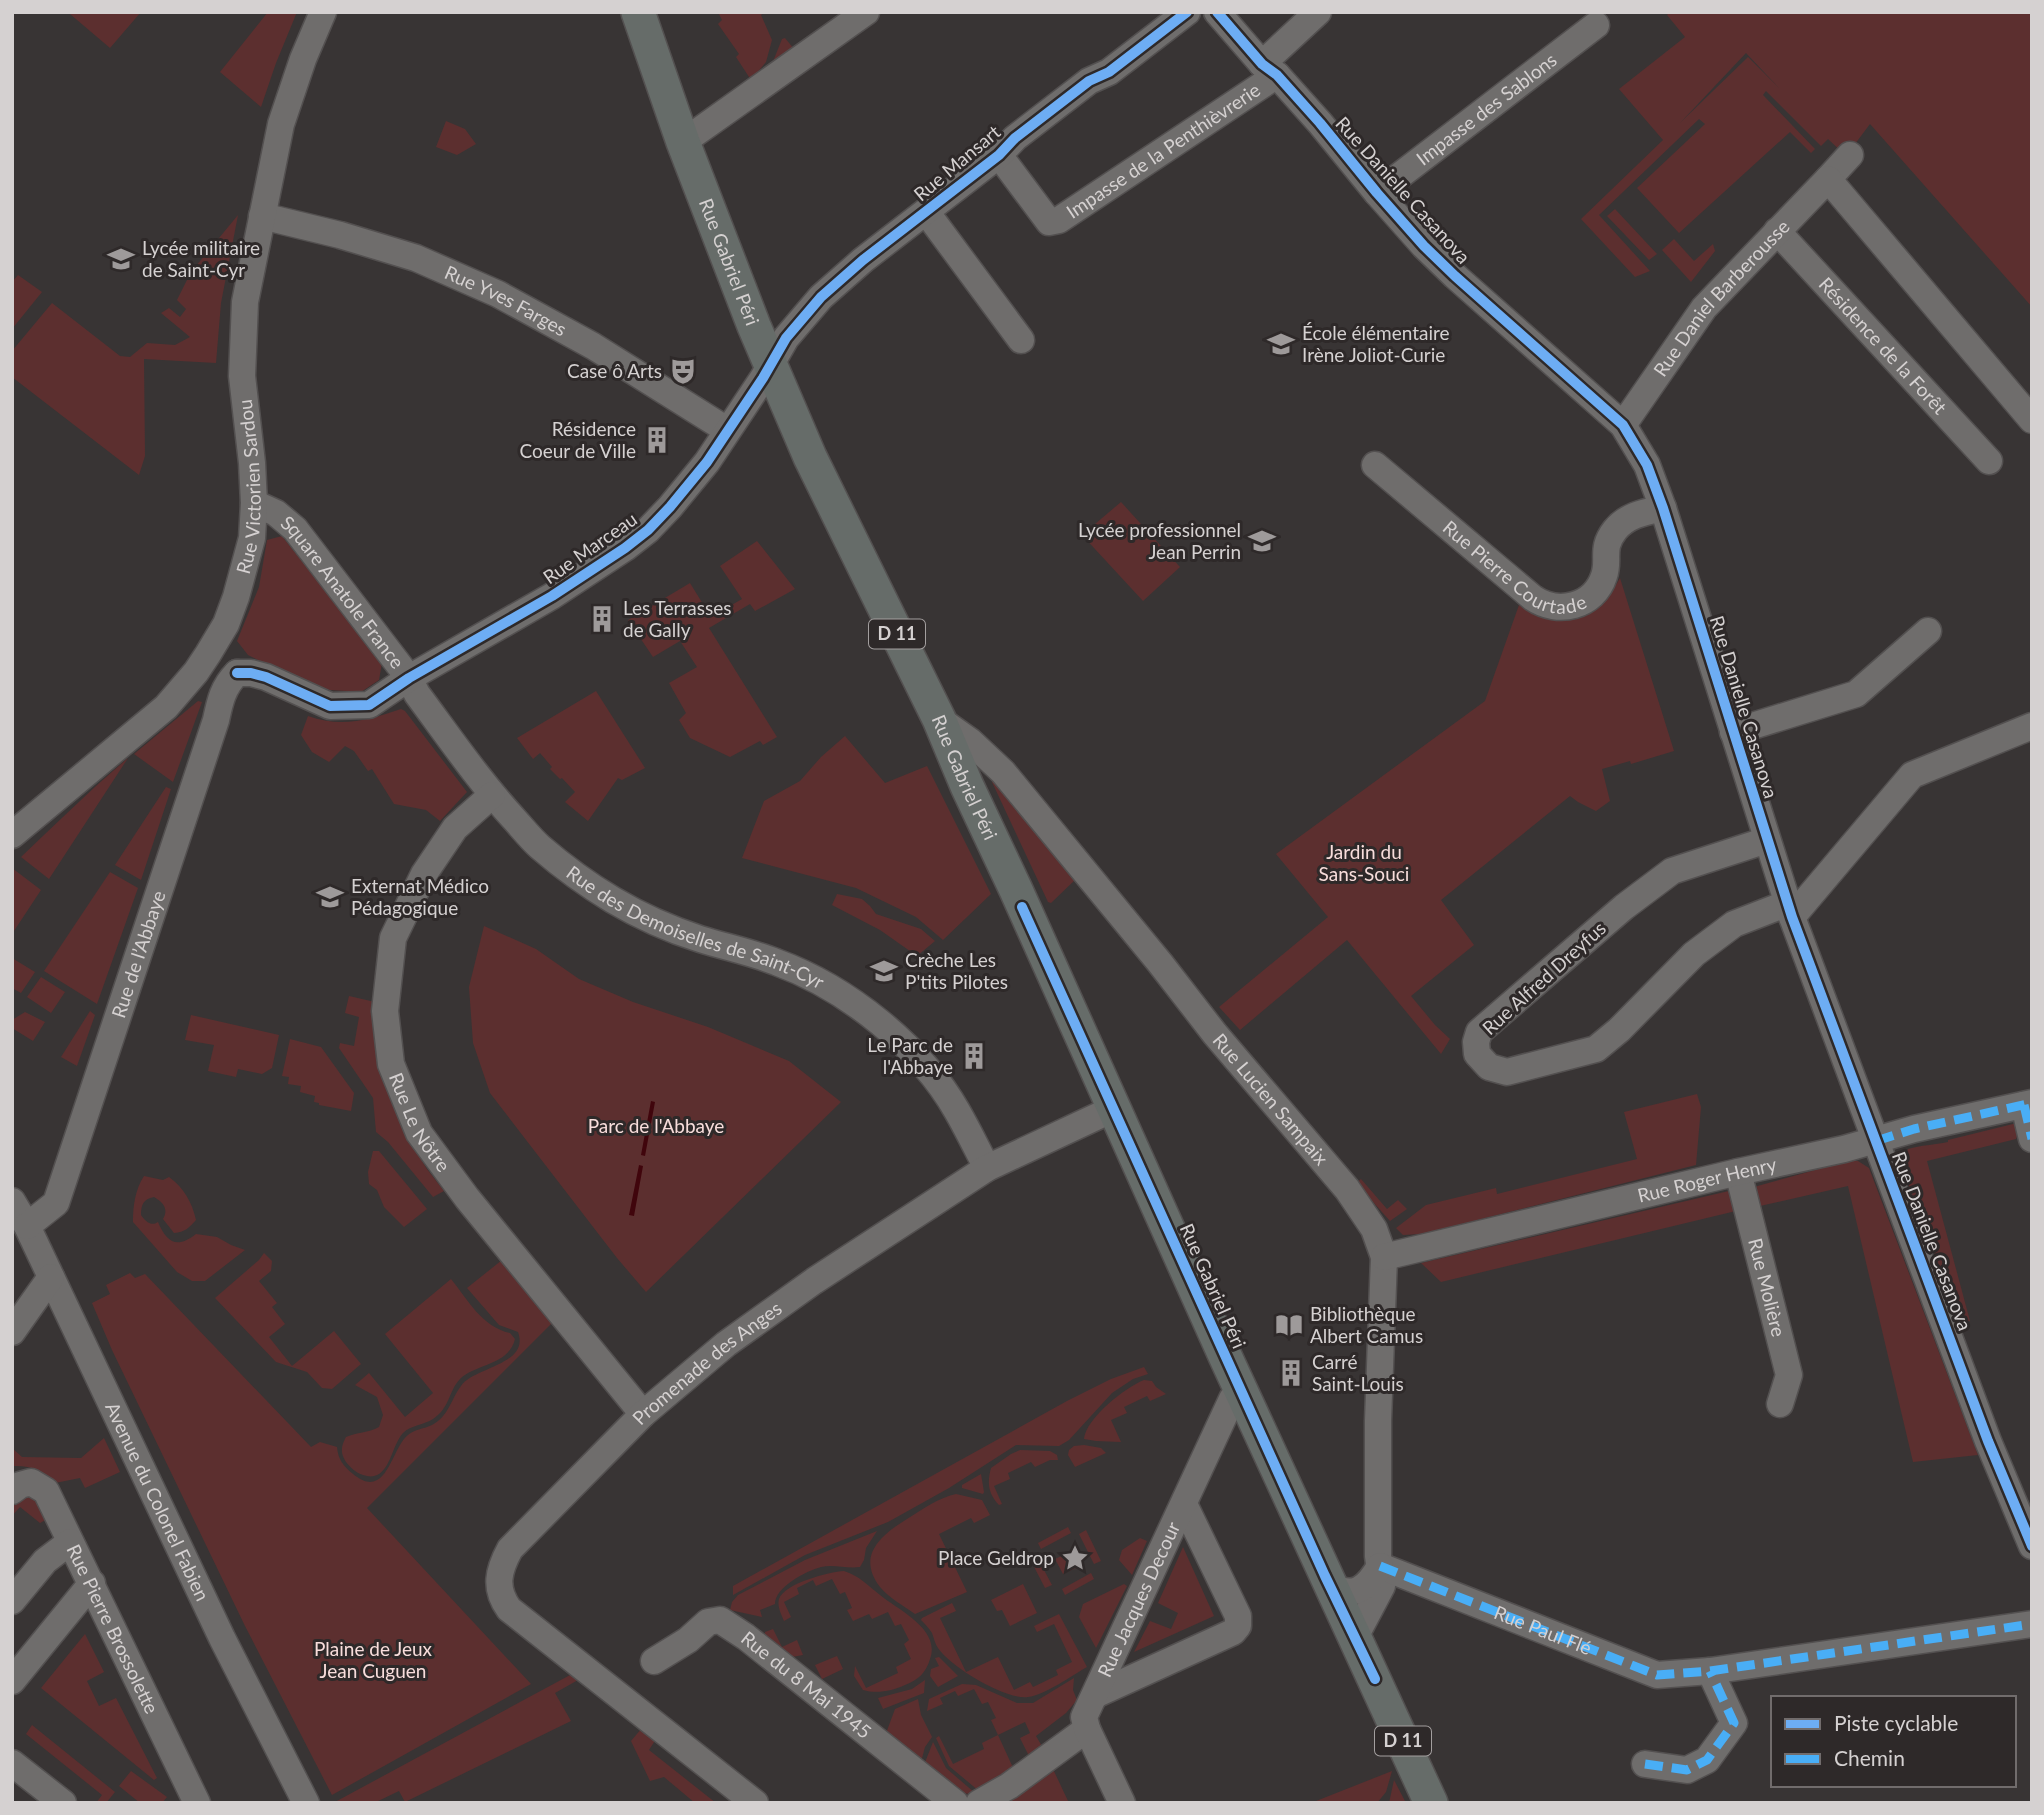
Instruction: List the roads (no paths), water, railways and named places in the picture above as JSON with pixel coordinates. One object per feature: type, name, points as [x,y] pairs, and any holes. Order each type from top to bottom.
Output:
[{"type":"main road","name":"Rue Gabriel Péri","points":[[638,12],[683,142],[754,326],[810,457],[939,719],[1113,1109],[1431,1803]]},
{"type":"street","name":"Rue Victorien Sardou","points":[[12,835],[166,707],[196,672],[226,624],[252,538],[254,503],[242,376],[245,302],[281,124],[303,59],[323,12]]},
{"type":"street","points":[[683,142],[866,12]]},
{"type":"street","name":"Rue Mansart","points":[[771,363],[786,338],[821,297],[863,261],[1089,81],[1109,72],[1187,12]]},
{"type":"street","name":"Rue Danielle Casanova","points":[[1217,12],[1348,156],[1424,246],[1623,425],[1647,465],[1790,910],[1988,1441],[2032,1546]]},
{"type":"street","name":"Impasse de la Penthièvrerie","points":[[999,155],[1049,222],[1059,220],[1269,70],[1318,12]]},
{"type":"street","name":"Impasse des Sablons","points":[[1377,193],[1596,25]]},
{"type":"street","name":"Rue Daniel Barberousse","points":[[1623,425],[1704,308],[1850,155]]},
{"type":"street","points":[[1828,179],[2032,420]]},
{"type":"street","points":[[927,212],[1021,340]]},
{"type":"street","name":"Rue Yves Farges","points":[[262,216],[340,235],[416,258],[498,294],[593,346],[727,430]]},
{"type":"street","name":"Résidence de la Forêt","points":[[1777,231],[1990,461]]},
{"type":"street","name":"Rue Marceau","points":[[409,678],[552,596],[648,530],[707,462],[771,363]]},
{"type":"street","name":"Rue Pierre Courtade","points":[[1375,465],[1533,598],[1554,607],[1578,604],[1597,590],[1606,573],[1607,545],[1620,524],[1635,515],[1663,508]]},
{"type":"street","name":"Square Anatole France","points":[[237,673],[266,677],[330,706],[369,705],[409,678],[295,529],[276,513],[254,503]]},
{"type":"street","points":[[1733,732],[1856,694],[1928,631]]},
{"type":"street","points":[[208,654],[237,673]]},
{"type":"street","name":"Rue de l’Abbaye","points":[[27,1226],[56,1203],[208,746],[220,699],[227,683],[237,673]]},
{"type":"street","name":"Rue des Demoiselles de Saint-Cyr","points":[[409,678],[492,795],[539,846],[611,899],[645,918],[700,939],[779,962],[853,1002],[906,1047],[933,1077],[957,1110],[987,1168]]},
{"type":"street","name":"Rue Lucien Sampaix","points":[[939,719],[970,741],[1003,772],[1215,1034],[1347,1189],[1374,1229],[1384,1257],[1378,1421],[1378,1556],[1382,1586],[1355,1637]]},
{"type":"street","points":[[1790,910],[1912,775],[2032,726]]},
{"type":"street","name":"Rue Le Nôtre","points":[[492,795],[455,828],[424,874],[393,938],[385,1011],[391,1065],[419,1133],[467,1198],[643,1413]]},
{"type":"street","name":"Rue Alfred Dreyfus","points":[[1768,840],[1672,871],[1624,907],[1479,1032],[1477,1054],[1489,1067],[1507,1072],[1596,1049],[1619,1030],[1694,954],[1734,923],[1790,910]]},
{"type":"street","points":[[2028,1104],[2032,1139]]},
{"type":"street","name":"Rue Roger Henry","points":[[1384,1257],[2028,1104]]},
{"type":"street","name":"Promenade des Anges","points":[[755,1803],[509,1609],[501,1598],[499,1581],[502,1565],[510,1549],[643,1413],[726,1344],[782,1303],[987,1168],[1113,1109]]},
{"type":"street","name":"Rue Molière","points":[[1738,1172],[1789,1375],[1780,1404]]},
{"type":"street","name":"Avenue du Colonel Fabien","points":[[12,1201],[27,1226],[222,1639],[306,1803]]},
{"type":"street","points":[[12,1332],[51,1277]]},
{"type":"street","name":"Rue Jacques Decour","points":[[1087,1729],[1084,1717],[1232,1399],[1241,1390]]},
{"type":"street","name":"Rue Pierre Brossolette","points":[[12,1491],[31,1482],[46,1491],[92,1583],[187,1797]]},
{"type":"street","name":"Rue Jacques Decour","points":[[1095,1695],[1233,1632],[1238,1626],[1238,1616],[1184,1504]]},
{"type":"street","points":[[12,1601],[45,1561],[70,1542]]},
{"type":"street","points":[[1330,1585],[1342,1592],[1356,1591],[1371,1581],[1380,1566]]},
{"type":"street","name":"Rue Paul Flé","points":[[1380,1566],[1657,1675],[1710,1671],[2032,1624]]},
{"type":"street","points":[[12,1681],[92,1583]]},
{"type":"street","name":"Rue du 8 Mai 1945","points":[[654,1661],[688,1640],[708,1622],[720,1619],[955,1803]]},
{"type":"street","points":[[1645,1764],[1687,1770],[1706,1760],[1734,1723],[1710,1671]]},
{"type":"street","points":[[979,1803],[1009,1786],[1087,1729],[1122,1803]]},
{"type":"street","points":[[12,1763],[63,1803]]},
{"type":"place","name":"Lycée militaire de Saint-Cyr","points":[[121,259]]},
{"type":"place","name":"École élémentaire Irène Joliot-Curie","points":[[1281,344]]},
{"type":"place","name":"Case ô Arts","points":[[683,371]]},
{"type":"place","name":"Résidence Coeur de Ville","points":[[657,440]]},
{"type":"place","name":"Lycée professionnel Jean Perrin","points":[[1262,541]]},
{"type":"place","name":"Les Terrasses de Gally","points":[[602,619]]},
{"type":"place","name":"Externat Médico Pédagogique","points":[[330,897]]},
{"type":"place","name":"Crèche Les P'tits Pilotes","points":[[884,971]]},
{"type":"place","name":"Le Parc de l'Abbaye","points":[[974,1056]]},
{"type":"place","name":"Bibliothèque Albert Camus","points":[[1289,1325]]},
{"type":"place","name":"Carré Saint-Louis","points":[[1291,1373]]},
{"type":"place","name":"Place Geldrop","points":[[1075,1558]]},
{"type":"park label","name":"Jardin du Sans-Souci","points":[[1364,863]]},
{"type":"park label","name":"Parc de l'Abbaye","points":[[656,1126]]},
{"type":"park label","name":"Plaine de Jeux Jean Cuguen","points":[[373,1660]]}]
